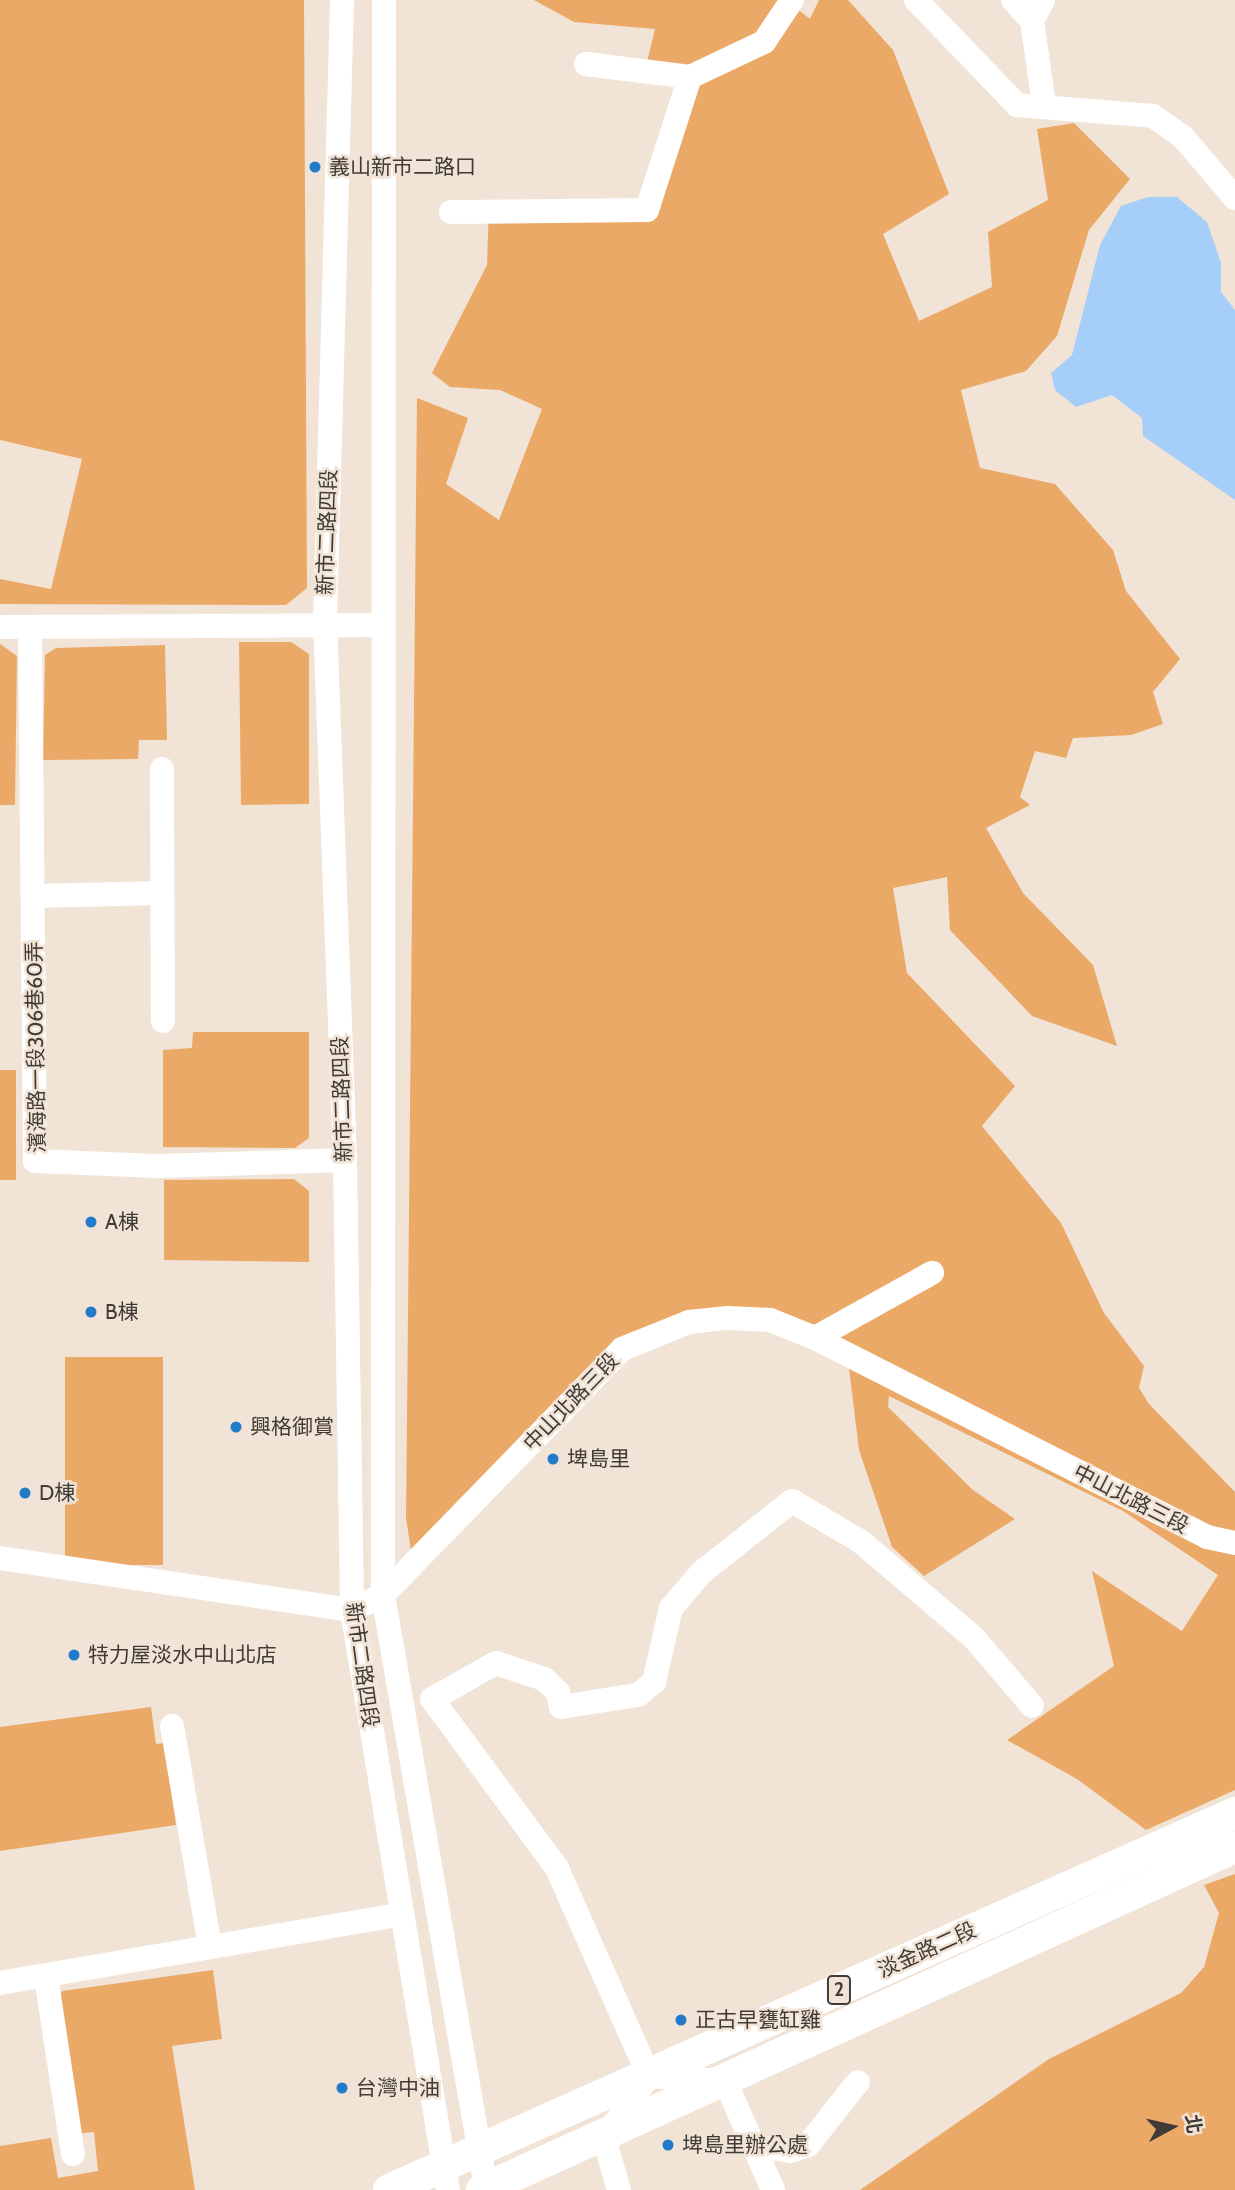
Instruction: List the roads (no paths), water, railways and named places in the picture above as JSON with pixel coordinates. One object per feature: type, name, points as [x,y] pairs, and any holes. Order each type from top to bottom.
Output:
[{"type":"main road","name":"淡金路二段","points":[[389,2190],[445,2178],[479,2151],[1235,1812]]},
{"type":"main road","name":"淡金路二段","points":[[484,2189],[604,2138],[1235,1847]]},
{"type":"street","name":"新市二路四段","points":[[342,0],[325,621],[345,1160],[352,1610],[445,2178]]},
{"type":"street","name":"新市二路四段","points":[[384,0],[383,1595],[484,2189]]},
{"type":"street","points":[[586,64],[690,77],[764,42],[792,0]]},
{"type":"street","points":[[916,0],[1017,105],[1044,104],[1153,116],[1183,137],[1235,198]]},
{"type":"street","points":[[1013,0],[1037,10],[1044,104]]},
{"type":"street","points":[[451,212],[647,210],[690,77]]},
{"type":"street","points":[[0,627],[325,621],[384,625]]},
{"type":"street","name":"濱海路一段306巷60弄","points":[[30,626],[34,1161],[157,1166],[345,1160]]},
{"type":"street","points":[[162,769],[163,1021]]},
{"type":"street","points":[[33,896],[162,893]]},
{"type":"street","points":[[815,1338],[932,1273]]},
{"type":"street","name":"中山北路三段","points":[[352,1610],[383,1595],[622,1349],[689,1322],[728,1318],[770,1320],[815,1338],[1207,1537],[1235,1543]]},
{"type":"street","points":[[402,1708],[432,1699],[496,1663],[544,1679],[558,1692],[561,1707],[638,1695],[654,1682],[671,1608],[702,1572],[792,1501],[860,1541],[974,1638],[1032,1706]]},
{"type":"street","points":[[0,1558],[352,1610]]},
{"type":"street","points":[[432,1699],[557,1868],[649,2076]]},
{"type":"street","points":[[172,1726],[210,1947]]},
{"type":"street","points":[[0,1983],[402,1914]]},
{"type":"street","points":[[46,1976],[73,2154]]},
{"type":"street","points":[[649,2076],[725,2081],[773,2190]]},
{"type":"street","points":[[620,2190],[604,2138],[649,2076]]},
{"type":"street","points":[[752,2146],[790,2151],[808,2146],[858,2082]]},
{"type":"water","points":[[1148,197],[1177,197],[1207,222],[1221,263],[1221,292],[1235,310],[1235,500],[1143,436],[1142,418],[1112,395],[1076,407],[1055,390],[1051,373],[1072,355],[1100,245],[1121,206]]},
{"type":"place","name":"義山新市二路口","points":[[315,167]]},
{"type":"place","name":"A棟","points":[[91,1222]]},
{"type":"place","name":"B棟","points":[[91,1312]]},
{"type":"place","name":"興格御賞","points":[[236,1427]]},
{"type":"place","name":"埤島里","points":[[553,1459]]},
{"type":"place","name":"D棟","points":[[25,1493]]},
{"type":"place","name":"特力屋淡水中山北店","points":[[74,1655]]},
{"type":"place","name":"正古早甕缸雞","points":[[681,2020]]},
{"type":"place","name":"台灣中油","points":[[342,2088]]},
{"type":"place","name":"埤島里辦公處","points":[[668,2145]]}]
